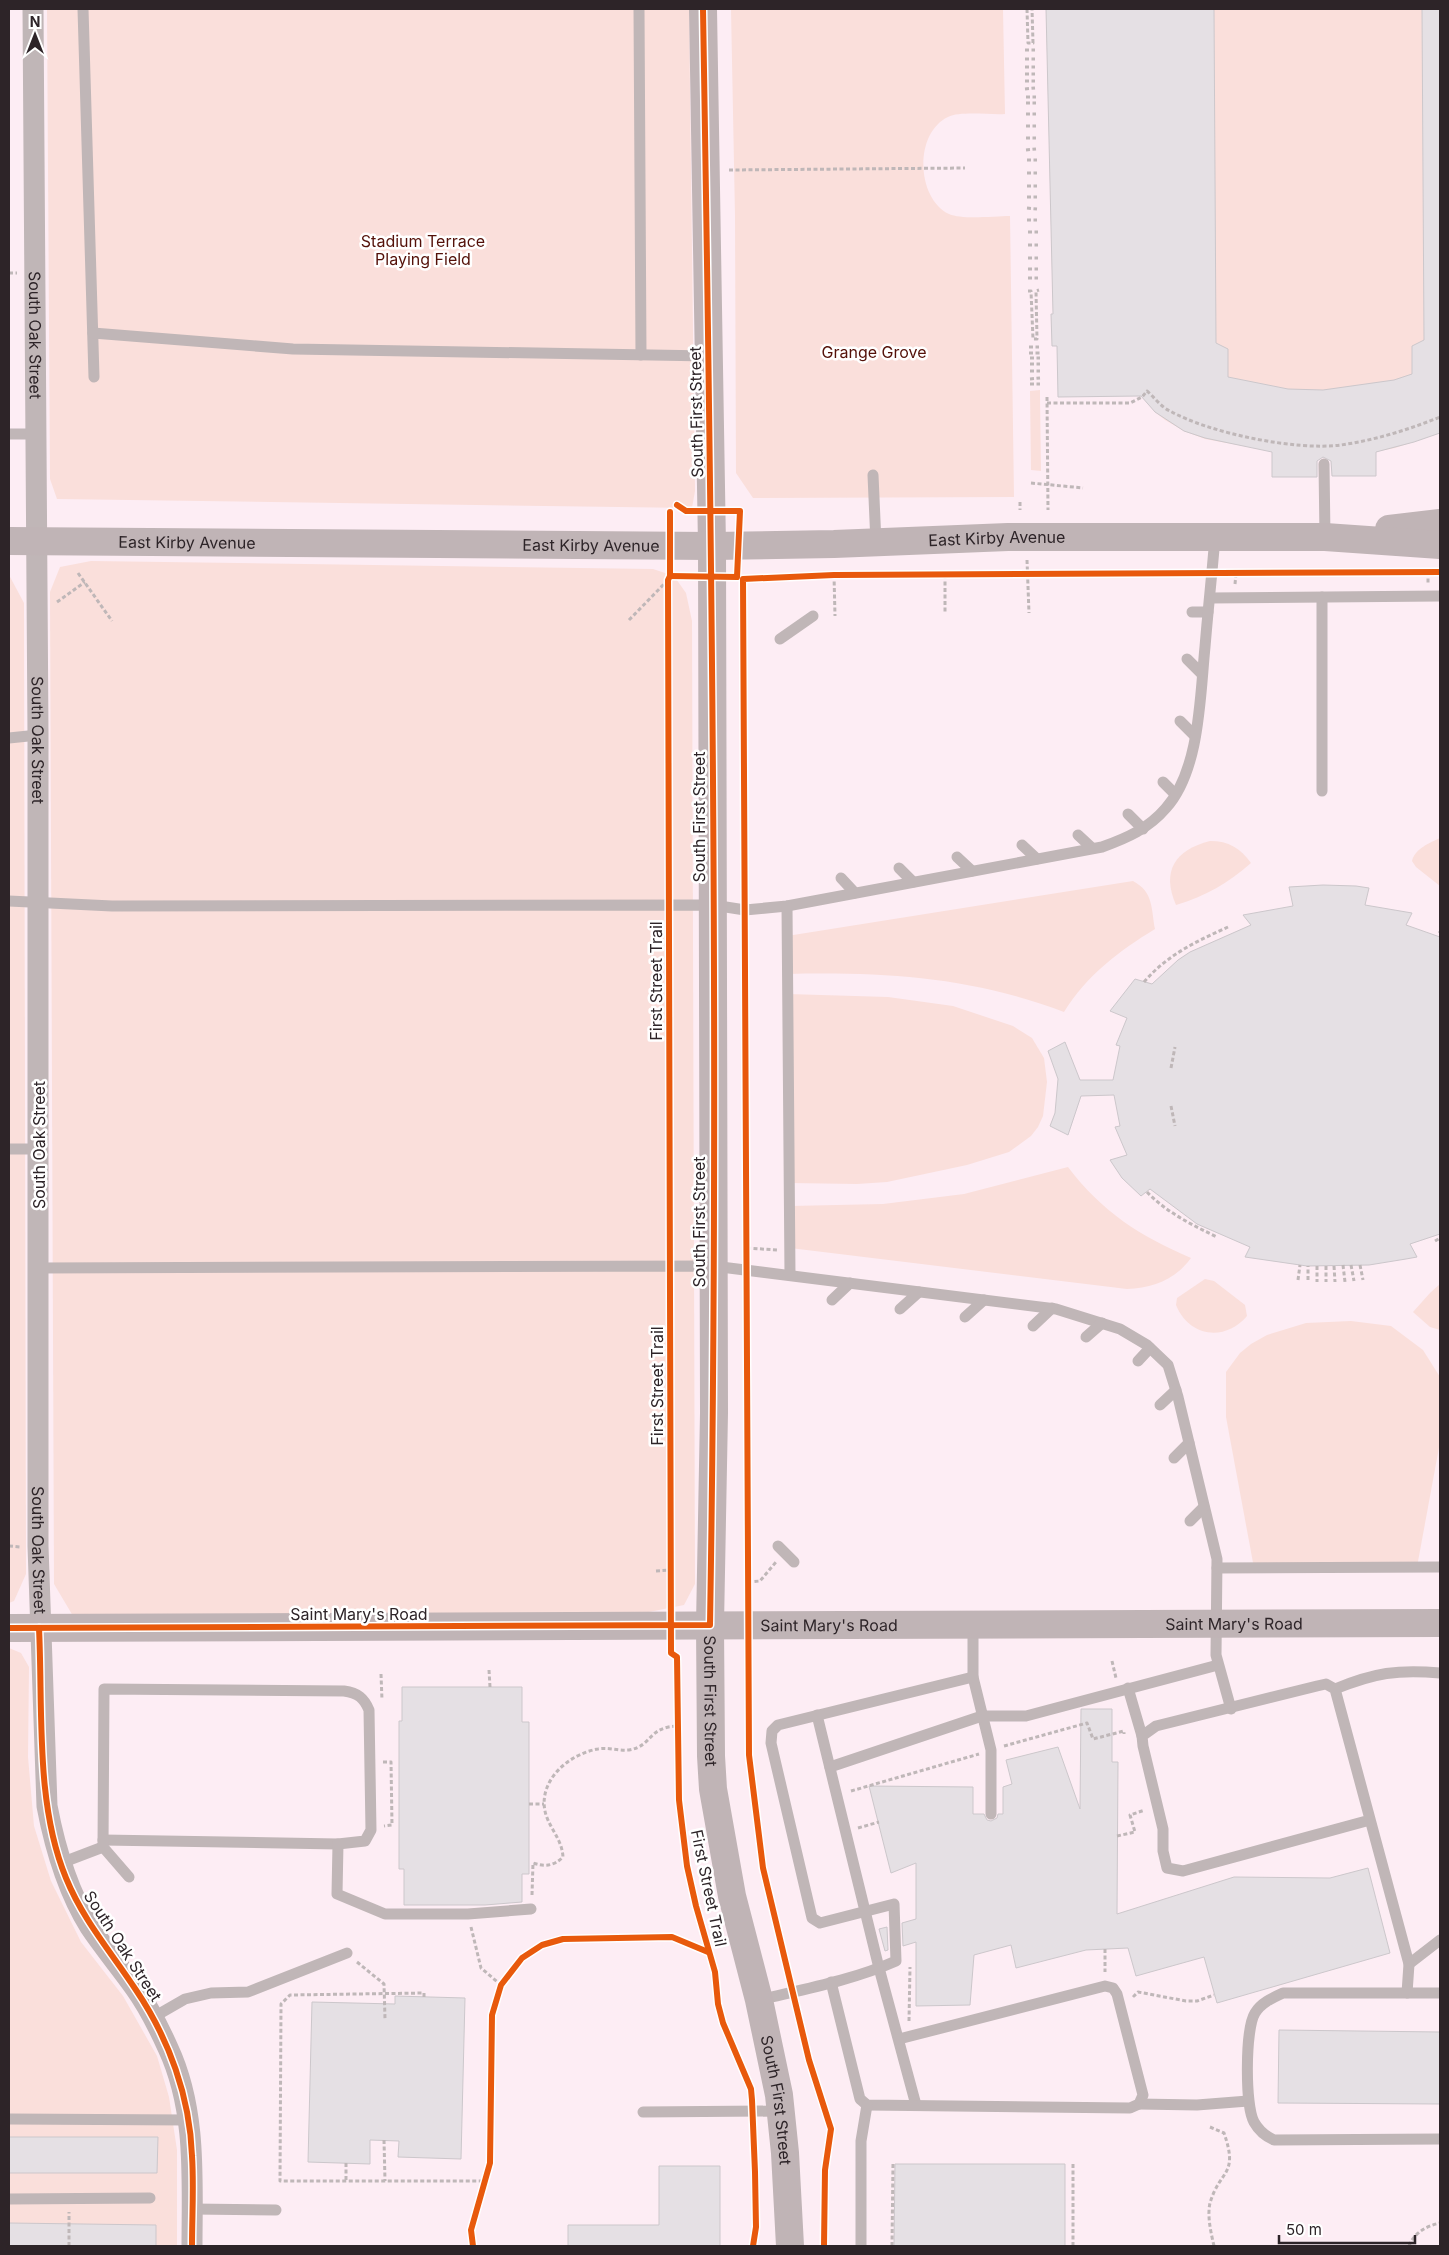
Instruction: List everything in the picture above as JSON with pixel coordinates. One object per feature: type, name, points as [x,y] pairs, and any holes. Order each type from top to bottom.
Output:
[{"type":"main road","name":"South First Street","points":[[703,9],[712,546],[714,1413],[710,1625],[713,1789],[732,1896],[759,2000],[780,2111],[785,2153],[790,2246]]},
{"type":"main road","name":"East Kirby Avenue","points":[[1325,537],[1440,523]]},
{"type":"main road","name":"East Kirby Avenue","points":[[9,541],[712,546],[876,543],[1008,537],[1325,537],[1440,544]]},
{"type":"main road","name":"Saint Mary's Road","points":[[9,1628],[1440,1623]]},
{"type":"street","name":"South Oak Street","points":[[33,9],[38,735],[40,1628],[47,1806],[52,1836],[79,1907],[91,1928],[137,1990],[169,2049],[177,2072],[188,2120],[192,2155],[192,2246]]},
{"type":"lane","points":[[84,9],[94,378]]},
{"type":"lane","points":[[639,9],[640,355]]},
{"type":"lane","points":[[93,333],[293,349],[709,356]]},
{"type":"lane","points":[[9,434],[36,434]]},
{"type":"lane","points":[[1324,464],[1325,537]]},
{"type":"lane","points":[[873,475],[876,543]]},
{"type":"lane","points":[[9,901],[112,906],[713,905],[746,910],[787,906],[1037,859],[1092,848],[1130,837],[1152,824],[1168,807],[1182,782],[1195,736],[1215,537]]},
{"type":"lane","points":[[1210,598],[1440,596]]},
{"type":"lane","points":[[1322,597],[1322,791]]},
{"type":"lane","points":[[1192,612],[1208,612]]},
{"type":"lane","points":[[780,639],[813,616]]},
{"type":"lane","points":[[1186,659],[1202,674]]},
{"type":"lane","points":[[1180,721],[1195,736]]},
{"type":"lane","points":[[9,738],[38,735]]},
{"type":"lane","points":[[1163,782],[1175,794]]},
{"type":"lane","points":[[1128,814],[1143,829]]},
{"type":"lane","points":[[1078,835],[1092,848]]},
{"type":"lane","points":[[1022,845],[1037,859]]},
{"type":"lane","points":[[957,857],[972,871]]},
{"type":"lane","points":[[899,868],[913,882]]},
{"type":"lane","points":[[841,878],[855,893]]},
{"type":"lane","points":[[787,906],[790,1276]]},
{"type":"lane","points":[[9,1149],[39,1149]]},
{"type":"lane","points":[[39,1268],[713,1266],[1052,1308],[1120,1329],[1150,1348],[1168,1365],[1176,1390],[1217,1568],[1216,1655],[1231,1709]]},
{"type":"lane","points":[[832,1300],[850,1283]]},
{"type":"lane","points":[[900,1309],[918,1292]]},
{"type":"lane","points":[[965,1317],[984,1300]]},
{"type":"lane","points":[[1033,1326],[1052,1308]]},
{"type":"lane","points":[[1086,1337],[1102,1323]]},
{"type":"lane","points":[[1138,1360],[1150,1348]]},
{"type":"lane","points":[[1160,1404],[1176,1390]]},
{"type":"lane","points":[[1174,1458],[1189,1442]]},
{"type":"lane","points":[[1190,1521],[1204,1507]]},
{"type":"lane","points":[[1217,1568],[1440,1567]]},
{"type":"lane","points":[[973,1624],[973,1677],[991,1750],[991,1814]]},
{"type":"lane","points":[[830,1768],[982,1716],[1026,1716],[1218,1665]]},
{"type":"lane","points":[[1335,1689],[1363,1678],[1395,1671],[1440,1673]]},
{"type":"lane","points":[[759,2000],[831,1982],[896,1961],[894,1904],[820,1923],[812,1918],[771,1743],[772,1731],[778,1725],[973,1677]]},
{"type":"lane","points":[[1142,1736],[1156,1726],[1326,1684],[1335,1689],[1409,1964],[1407,1993]]},
{"type":"lane","points":[[1128,1688],[1142,1736],[1163,1828],[1163,1851],[1167,1868],[1182,1871],[1370,1820]]},
{"type":"lane","points":[[61,1863],[103,1843],[338,1844],[365,1841],[371,1830],[369,1710],[366,1700],[355,1692],[344,1691],[104,1689],[103,1843],[129,1877]]},
{"type":"lane","points":[[817,1715],[879,1968],[916,2105]]},
{"type":"lane","points":[[338,1844],[337,1894],[385,1914],[468,1914],[531,1909]]},
{"type":"lane","points":[[1409,1964],[1440,1940]]},
{"type":"lane","points":[[152,2018],[184,1999],[211,1993],[251,1997],[347,1953]]},
{"type":"lane","points":[[831,1982],[860,2099],[867,2105],[1130,2108],[1139,2104],[1197,2105],[1248,2101]]},
{"type":"lane","points":[[899,2039],[1105,1986],[1113,1988],[1117,1994],[1143,2095],[1139,2104]]},
{"type":"lane","points":[[1440,1993],[1283,1993],[1269,1999],[1255,2013],[1248,2031],[1248,2101],[1254,2121],[1265,2136],[1274,2140],[1440,2139]]},
{"type":"lane","points":[[861,2246],[861,2141],[867,2105]]},
{"type":"lane","points":[[643,2112],[780,2111]]},
{"type":"lane","points":[[9,2119],[188,2120]]},
{"type":"lane","points":[[9,2199],[150,2198]]},
{"type":"lane","points":[[192,2209],[276,2210]]},
{"type":"path","points":[[1027,9],[1028,43],[1033,43],[1032,9]]},
{"type":"path","points":[[1025,50],[1035,50]]},
{"type":"path","points":[[1025,60],[1035,60]]},
{"type":"path","points":[[1025,67],[1035,67]]},
{"type":"path","points":[[1025,74],[1035,74]]},
{"type":"path","points":[[1025,81],[1035,81]]},
{"type":"path","points":[[1025,89],[1035,88]]},
{"type":"path","points":[[1026,97],[1036,97]]},
{"type":"path","points":[[1026,103],[1036,103]]},
{"type":"path","points":[[1026,114],[1036,114]]},
{"type":"path","points":[[1026,126],[1036,126]]},
{"type":"path","points":[[1026,138],[1036,138]]},
{"type":"path","points":[[1026,150],[1036,149]]},
{"type":"path","points":[[1026,160],[1036,160]]},
{"type":"path","points":[[729,170],[965,168]]},
{"type":"path","points":[[1027,173],[1037,173]]},
{"type":"path","points":[[1027,186],[1037,186]]},
{"type":"path","points":[[1027,197],[1037,197]]},
{"type":"path","points":[[1027,208],[1037,209]]},
{"type":"path","points":[[1028,220],[1038,220]]},
{"type":"path","points":[[1028,232],[1038,232]]},
{"type":"path","points":[[1028,245],[1038,245]]},
{"type":"path","points":[[1028,258],[1038,258]]},
{"type":"path","points":[[1028,269],[1038,269]]},
{"type":"path","points":[[1028,278],[1038,278]]},
{"type":"path","points":[[1028,291],[1031,291],[1033,340],[1037,340],[1036,291],[1039,290]]},
{"type":"path","points":[[1029,347],[1039,347]]},
{"type":"path","points":[[1029,352],[1040,353]]},
{"type":"path","points":[[1030,358],[1040,358]]},
{"type":"path","points":[[1030,364],[1040,364]]},
{"type":"path","points":[[1030,371],[1040,371]]},
{"type":"path","points":[[1030,379],[1040,378]]},
{"type":"path","points":[[1030,384],[1040,384]]},
{"type":"path","points":[[1047,403],[1130,403],[1142,397],[1147,391],[1168,410],[1198,424],[1256,438],[1303,445],[1339,445],[1365,440],[1420,425],[1440,417]]},
{"type":"path","points":[[1047,397],[1048,510]]},
{"type":"path","points":[[1031,484],[1083,488]]},
{"type":"path","points":[[1020,502],[1020,510]]},
{"type":"path","points":[[668,590],[670,546]]},
{"type":"path","points":[[1027,560],[1029,613]]},
{"type":"path","points":[[1418,572],[1434,572]]},
{"type":"path","points":[[78,573],[112,621]]},
{"type":"path","points":[[1018,574],[1037,574]]},
{"type":"path","points":[[1212,574],[1246,574]]},
{"type":"path","points":[[936,576],[954,575]]},
{"type":"path","points":[[629,620],[669,578],[679,576]]},
{"type":"path","points":[[825,576],[843,576]]},
{"type":"path","points":[[834,576],[835,616]]},
{"type":"path","points":[[945,576],[945,614]]},
{"type":"path","points":[[56,603],[85,582]]},
{"type":"path","points":[[1144,982],[1154,970],[1174,954],[1228,928]]},
{"type":"path","points":[[1171,1068],[1175,1047]]},
{"type":"path","points":[[1171,1106],[1175,1126]]},
{"type":"path","points":[[1147,1192],[1169,1210],[1194,1226],[1217,1237]]},
{"type":"path","points":[[747,1238],[747,1270]]},
{"type":"path","points":[[1435,1241],[1440,1238]]},
{"type":"path","points":[[747,1248],[790,1252]]},
{"type":"path","points":[[1298,1280],[1300,1265]]},
{"type":"path","points":[[1351,1265],[1354,1281]]},
{"type":"path","points":[[1360,1265],[1363,1280]]},
{"type":"path","points":[[1308,1266],[1308,1280]]},
{"type":"path","points":[[1317,1266],[1317,1282]]},
{"type":"path","points":[[1326,1266],[1326,1282]]},
{"type":"path","points":[[1334,1266],[1335,1282]]},
{"type":"path","points":[[1343,1266],[1345,1282]]},
{"type":"path","points":[[748,1582],[760,1581],[772,1565],[786,1554]]},
{"type":"path","points":[[672,1561],[672,1580]]},
{"type":"path","points":[[656,1571],[672,1570]]},
{"type":"path","points":[[748,1572],[748,1591]]},
{"type":"path","points":[[1112,1662],[1116,1679]]},
{"type":"path","points":[[489,1670],[490,1687]]},
{"type":"path","points":[[678,1717],[678,1736]]},
{"type":"path","points":[[848,1797],[851,1790],[1087,1722],[1094,1739],[1124,1731],[1126,1740]]},
{"type":"path","points":[[531,1909],[534,1863],[541,1866],[556,1864],[563,1857],[563,1848],[545,1814],[544,1804],[548,1783],[557,1770],[568,1761],[597,1749],[623,1750],[639,1747],[658,1729],[678,1726]]},
{"type":"path","points":[[1117,1836],[1135,1832],[1130,1815],[1145,1810],[1142,1801]]},
{"type":"path","points":[[528,1804],[544,1804]]},
{"type":"path","points":[[856,1821],[858,1828],[879,1822]]},
{"type":"path","points":[[468,1914],[481,1968],[501,1985]]},
{"type":"path","points":[[1096,1973],[1105,1970],[1105,1949]]},
{"type":"path","points":[[347,1953],[384,1984],[385,2019]]},
{"type":"path","points":[[910,1959],[909,2022],[919,2020]]},
{"type":"path","points":[[498,1994],[506,1978]]},
{"type":"path","points":[[1134,1996],[1138,1992],[1197,2001],[1214,1995]]},
{"type":"path","points":[[424,1997],[424,1993],[290,1995],[281,2004],[280,2181],[484,2181]]},
{"type":"path","points":[[1210,2127],[1224,2133],[1230,2150],[1229,2170],[1218,2184],[1210,2204],[1211,2231],[1214,2246]]},
{"type":"path","points":[[384,2140],[385,2181]]},
{"type":"path","points":[[346,2163],[346,2181]]},
{"type":"path","points":[[1072,2246],[1073,2163]]},
{"type":"path","points":[[892,2246],[893,2164]]},
{"type":"path","points":[[482,2189],[487,2172]]},
{"type":"path","points":[[69,2199],[69,2246]]},
{"type":"path","points":[[1409,2246],[1413,2236],[1432,2224],[1440,2223]]},
{"type":"shaded area","points":[[9,9],[1440,9],[1440,2246],[9,2246]]},
{"type":"green space","name":"Stadium Terrace Playing Field","points":[[47,9],[689,9],[695,491],[692,508],[57,499],[50,479]]},
{"type":"green space","name":"Grange Grove","points":[[731,9],[1003,9],[1005,114],[967,114],[948,117],[937,125],[929,137],[923,166],[930,194],[938,206],[949,214],[970,217],[1010,216],[1014,497],[753,498],[736,473],[735,216]]},
{"type":"green space","points":[[1046,9],[1440,9],[1440,433],[1395,448],[1374,452],[1292,455],[1205,439],[1184,431],[1165,420],[1155,412],[1136,388],[1057,346],[1052,346],[1051,314],[1053,314]]},
{"type":"green space","points":[[1040,390],[1041,471],[1031,470],[1030,391]]},
{"type":"green space","points":[[91,561],[653,569],[674,576],[686,593],[692,621],[695,1584],[684,1605],[649,1612],[73,1616],[54,1584],[50,592],[60,567]]},
{"type":"green space","points":[[9,575],[24,603],[26,1574],[14,1601],[9,1603]]},
{"type":"green space","points":[[1440,838],[1440,886],[1416,867],[1412,861],[1419,850]]},
{"type":"green space","points":[[1210,841],[1223,842],[1234,846],[1251,863],[1234,877],[1216,888],[1176,905],[1170,882],[1174,864],[1188,850]]},
{"type":"green space","points":[[1133,881],[1145,890],[1148,896],[1155,929],[1116,955],[1093,975],[1064,1012],[995,991],[928,979],[859,974],[788,974],[787,936]]},
{"type":"green space","points":[[788,994],[888,997],[953,1006],[1013,1026],[1032,1038],[1044,1058],[1047,1082],[1043,1116],[1038,1127],[1031,1136],[1009,1152],[967,1165],[887,1182],[857,1184],[789,1183]]},
{"type":"green space","points":[[1068,1167],[1108,1210],[1155,1241],[1191,1258],[1185,1266],[1171,1277],[1154,1285],[1127,1289],[790,1248],[790,1206],[883,1204],[964,1194]]},
{"type":"green space","points":[[1205,1279],[1214,1281],[1245,1305],[1247,1316],[1228,1330],[1218,1332],[1208,1332],[1189,1324],[1176,1305],[1177,1298]]},
{"type":"green space","points":[[1440,1284],[1440,1330],[1430,1327],[1413,1312]]},
{"type":"green space","points":[[1351,1321],[1391,1326],[1423,1350],[1440,1377],[1440,1442],[1417,1567],[1254,1568],[1226,1417],[1226,1372],[1240,1353],[1267,1335],[1306,1323]]},
{"type":"green space","points":[[9,1648],[21,1653],[29,1667],[28,1757],[34,1826],[51,1881],[81,1942],[123,1996],[157,2056],[169,2097],[177,2150],[177,2246],[9,2246]]},
{"type":"building","points":[[1046,9],[1214,9],[1216,343],[1228,349],[1228,377],[1288,389],[1323,390],[1394,380],[1412,374],[1412,346],[1424,340],[1422,9],[1440,9],[1440,433],[1376,452],[1376,476],[1332,476],[1331,461],[1323,457],[1317,461],[1317,477],[1272,477],[1272,452],[1205,438],[1184,431],[1155,412],[1141,396],[1058,397],[1057,346],[1052,346],[1051,314],[1053,314]]},
{"type":"building","points":[[1323,885],[1369,888],[1365,905],[1412,913],[1406,925],[1440,937],[1440,1234],[1410,1244],[1417,1257],[1369,1265],[1307,1266],[1245,1257],[1250,1247],[1197,1224],[1150,1189],[1141,1196],[1122,1178],[1110,1160],[1127,1155],[1115,1127],[1120,1126],[1114,1095],[1081,1096],[1068,1135],[1050,1126],[1055,1113],[1058,1079],[1048,1051],[1065,1042],[1080,1080],[1113,1080],[1120,1046],[1116,1045],[1127,1018],[1110,1011],[1135,979],[1152,984],[1178,960],[1190,952],[1251,925],[1243,915],[1293,906],[1289,887]]},
{"type":"building","points":[[402,1687],[522,1687],[522,1722],[529,1722],[529,1874],[522,1874],[522,1902],[485,1905],[404,1905],[404,1869],[399,1869],[399,1721],[402,1721]]},
{"type":"building","points":[[1081,1709],[1112,1709],[1112,1762],[1118,1762],[1117,1914],[1234,1877],[1330,1878],[1368,1868],[1390,1953],[1217,2003],[1204,1957],[1136,1976],[1128,1948],[1086,1950],[1016,1968],[1011,1945],[974,1955],[970,2005],[916,2006],[916,1942],[903,1946],[902,1923],[916,1919],[916,1863],[891,1873],[869,1786],[973,1787],[973,1814],[984,1814],[987,1820],[991,1821],[997,1818],[998,1814],[1003,1814],[1003,1787],[1012,1784],[1006,1760],[1058,1747],[1080,1809]]},
{"type":"building","points":[[887,1927],[888,1950],[885,1951],[879,1929]]},
{"type":"building","points":[[395,1996],[465,1998],[461,2159],[398,2157],[399,2141],[370,2140],[370,2164],[308,2162],[312,2002],[395,2004]]},
{"type":"building","points":[[1279,2030],[1440,2032],[1440,2104],[1278,2103]]},
{"type":"building","points":[[9,2137],[158,2137],[157,2173],[9,2173]]},
{"type":"building","points":[[895,2164],[1065,2164],[1065,2246],[894,2246]]},
{"type":"building","points":[[659,2166],[720,2166],[720,2246],[568,2246],[568,2225],[659,2225]]},
{"type":"building","points":[[9,2223],[156,2225],[156,2246],[9,2246]]},
{"type":"cycle path","points":[[9,1628],[710,1625],[713,1423],[714,1019],[709,413],[703,9]]},
{"type":"cycle path","points":[[670,576],[737,577],[740,511],[686,511],[677,505]]},
{"type":"cycle path","name":"First Street Trail","points":[[670,512],[670,576],[668,580],[671,1653],[677,1657],[679,1800],[687,1866],[696,1906],[715,1972],[718,2004],[723,2023],[751,2089],[756,2227],[753,2246]]},
{"type":"cycle path","points":[[824,2246],[825,2170],[831,2129],[809,2060],[763,1868],[749,1755],[743,579],[834,575],[1440,572]]},
{"type":"cycle path","points":[[39,1628],[42,1755],[49,1819],[56,1849],[66,1878],[81,1908],[148,2009],[168,2048],[176,2069],[187,2112],[192,2156],[192,2246]]},
{"type":"cycle path","name":"First Street Trail","points":[[473,2246],[471,2230],[490,2163],[492,2015],[501,1985],[522,1958],[542,1945],[563,1939],[672,1937],[708,1952]]}]
